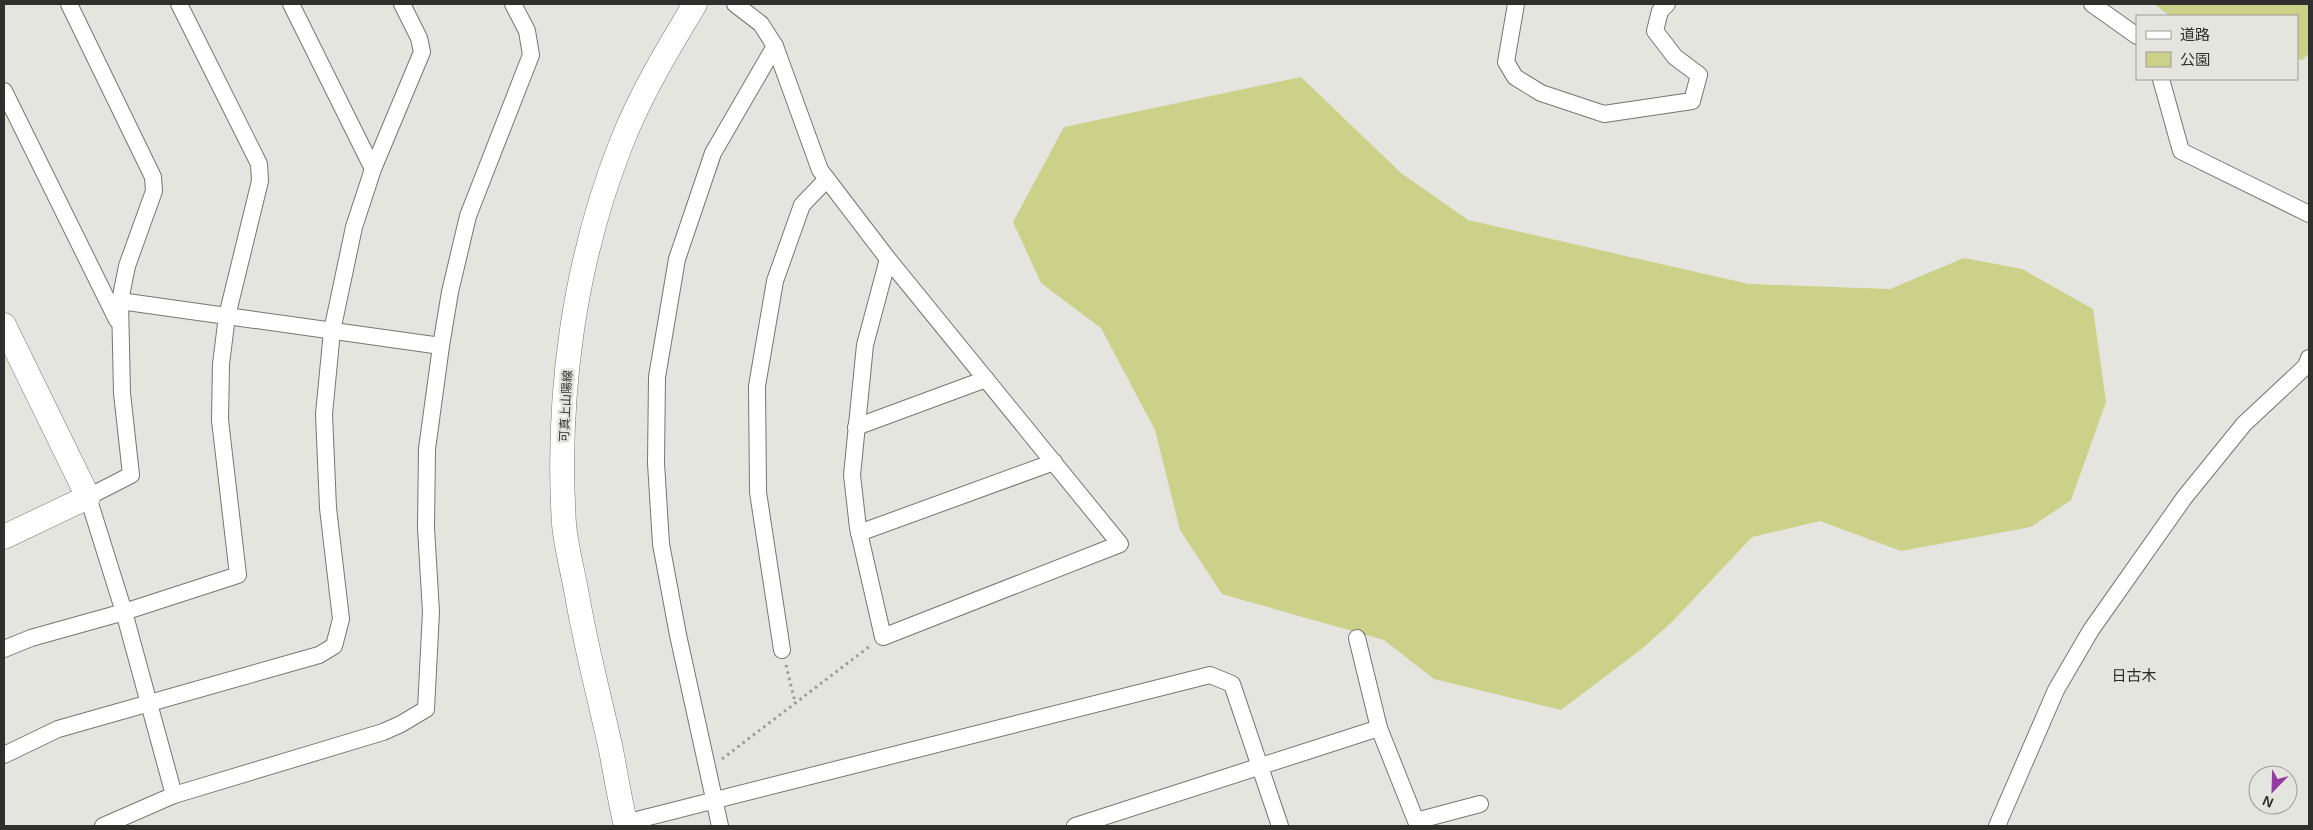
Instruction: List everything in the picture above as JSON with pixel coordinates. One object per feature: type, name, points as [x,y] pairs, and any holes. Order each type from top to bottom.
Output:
[{"type":"main road","name":"可真上山陽線","points":[[620,825],[611,750],[583,630],[564,525],[564,407],[571,336],[584,267],[604,195],[621,144],[644,95],[695,4]]},
{"type":"main road","points":[[4,325],[88,497],[4,537]]},
{"type":"street","points":[[69,4],[153,177],[154,191],[127,266],[120,301],[122,393],[131,475],[88,497],[124,612],[174,795]]},
{"type":"street","points":[[4,649],[30,638],[124,612],[238,575],[220,420],[222,364],[227,316],[260,181],[259,164],[179,4]]},
{"type":"street","points":[[291,4],[373,169]]},
{"type":"street","points":[[4,755],[58,729],[319,655],[334,646],[341,620],[328,508],[324,414],[332,331],[354,227],[373,169],[422,52],[419,38],[402,4]]},
{"type":"street","points":[[102,826],[174,795],[383,732],[426,709],[431,612],[426,528],[427,450],[450,292],[468,216],[531,55],[527,31],[513,4]]},
{"type":"street","points":[[735,4],[761,24],[775,46],[820,170],[888,259],[1120,544],[883,637],[859,533],[852,475],[865,344],[888,259]]},
{"type":"street","points":[[1516,4],[1506,62],[1515,77],[1541,93],[1604,114],[1692,101],[1699,75],[1675,57],[1655,31],[1660,11],[1667,4]]},
{"type":"street","points":[[2092,4],[2136,35]]},
{"type":"street","points":[[720,826],[678,634],[662,544],[656,463],[657,377],[677,259],[713,153],[775,46]]},
{"type":"street","points":[[2161,80],[2182,151],[2309,214]]},
{"type":"street","points":[[4,92],[120,324]]},
{"type":"street","points":[[782,650],[758,492],[757,386],[775,280],[802,204],[827,179]]},
{"type":"street","points":[[120,301],[441,346]]},
{"type":"street","points":[[1997,826],[2056,690],[2092,630],[2184,498],[2244,424],[2308,364]]},
{"type":"street","points":[[856,428],[986,379]]},
{"type":"street","points":[[859,533],[1054,462]]},
{"type":"street","points":[[1357,638],[1379,728],[1416,821],[1480,804]]},
{"type":"street","points":[[620,825],[1210,675],[1232,684],[1262,766],[1280,826]]},
{"type":"street","points":[[1075,826],[1379,728]]},
{"type":"path","points":[[708,769],[883,637]]},
{"type":"path","points":[[782,650],[795,702]]},
{"type":"green space","points":[[2154,4],[2309,4],[2309,54],[2302,60],[2298,59],[2298,15],[2169,15]]},
{"type":"green space","points":[[1301,77],[1401,173],[1468,220],[1749,284],[1890,289],[1964,258],[2022,269],[2093,309],[2106,402],[2071,500],[2031,527],[1901,551],[1820,521],[1752,537],[1673,621],[1644,647],[1561,710],[1434,679],[1384,640],[1222,594],[1180,530],[1155,430],[1101,328],[1041,283],[1013,222],[1064,127]]},
{"type":"district","name":"日古木","points":[[2134,675]]}]
